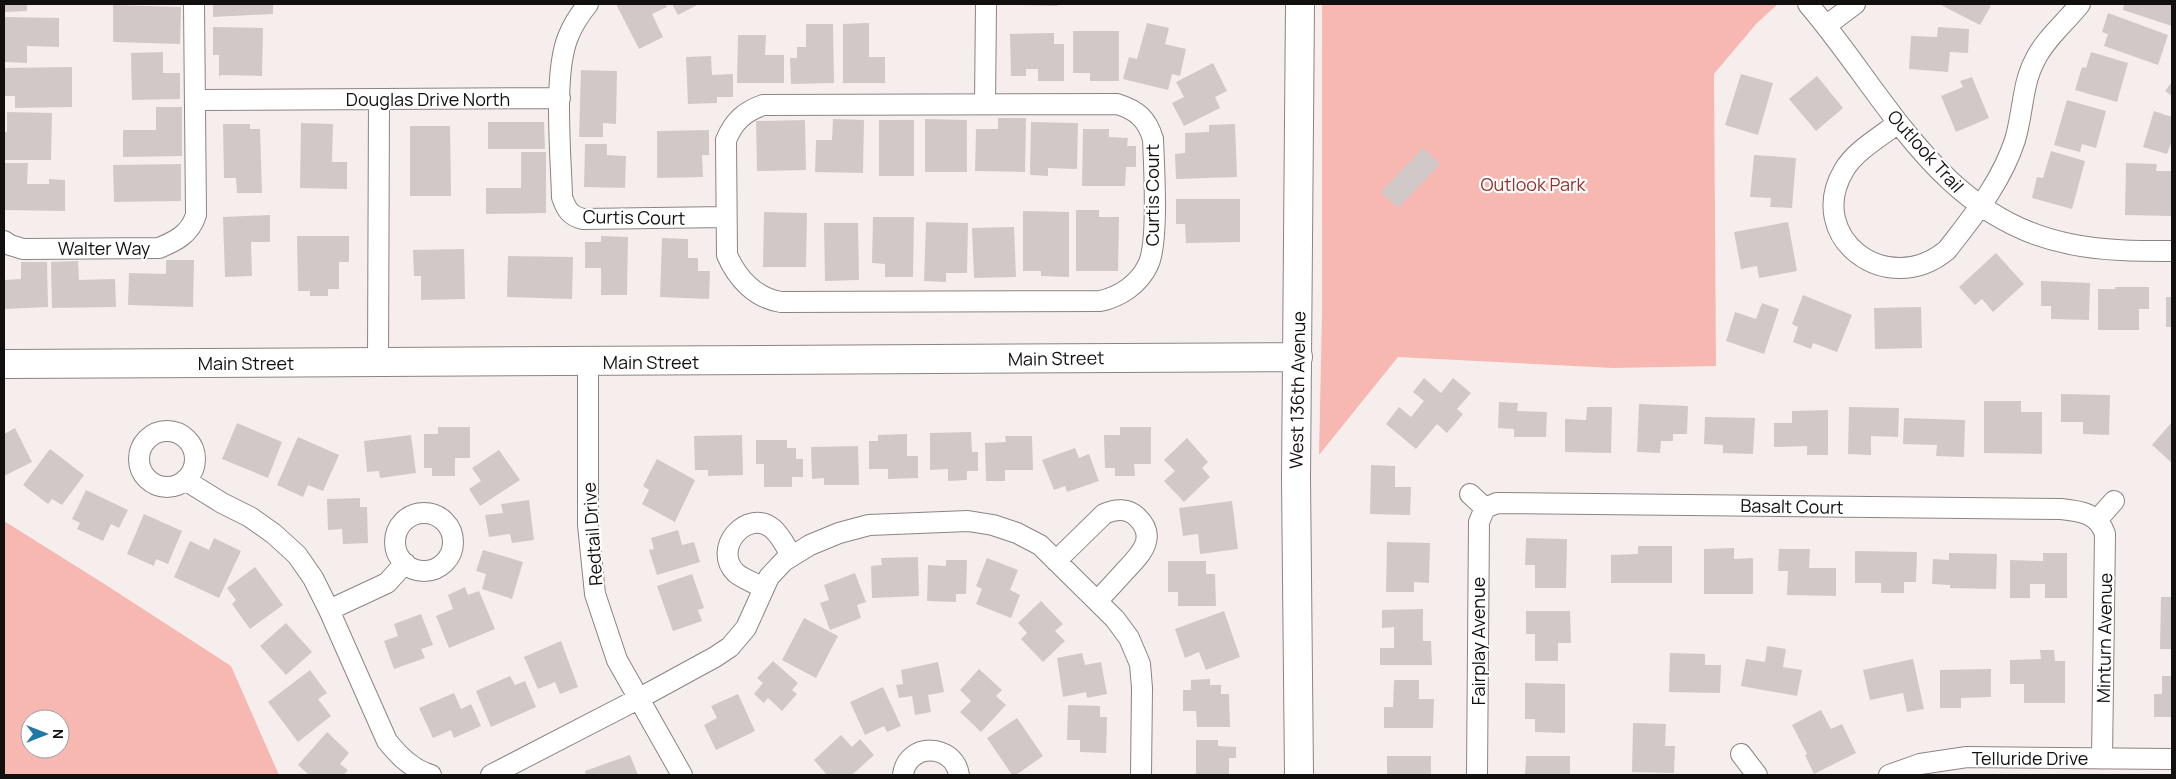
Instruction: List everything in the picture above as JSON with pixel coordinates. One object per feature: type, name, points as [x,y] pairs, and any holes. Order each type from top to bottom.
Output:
[{"type":"main road","name":"West 136th Avenue","points":[[1299,775],[1296,478],[1300,4]]},
{"type":"main road","name":"Main Street","points":[[4,364],[1298,357]]},
{"type":"street","name":"Walter Way","points":[[4,241],[24,249],[159,248],[172,243],[187,233],[196,215],[194,4]]},
{"type":"street","points":[[560,98],[562,62],[568,38],[578,17],[588,4]]},
{"type":"street","points":[[986,4],[986,104]]},
{"type":"street","name":"Outlook Trail","points":[[1808,4],[1827,25],[1898,122],[1941,174],[1965,196],[2018,227],[2070,244],[2124,250],[2172,251]]},
{"type":"street","points":[[1827,25],[1855,4]]},
{"type":"street","points":[[1898,122],[1850,161],[1838,183],[1834,206],[1842,235],[1852,250],[1868,261],[1881,267],[1892,269],[1912,268],[1922,265],[1947,250],[1980,206],[2001,176],[2022,117],[2029,73],[2027,56],[2080,4]]},
{"type":"street","name":"Douglas Drive North","points":[[196,100],[560,98]]},
{"type":"street","name":"Curtis Court","points":[[560,98],[562,197],[566,210],[575,217],[583,219],[726,217]]},
{"type":"street","points":[[378,363],[379,99]]},
{"type":"street","name":"Curtis Court","points":[[1117,104],[1131,109],[1143,118],[1154,139],[1154,246],[1148,265],[1127,290],[1113,298],[1100,300],[774,301],[757,293],[744,282],[732,267],[727,254],[726,217],[726,140],[730,129],[739,117],[749,110],[762,105],[1117,104]]},
{"type":"street","name":"Redtail Drive","points":[[588,362],[588,525],[595,594],[617,660],[682,775]]},
{"type":"street","points":[[185,480],[222,504],[250,517],[274,534],[297,555],[313,578],[329,610],[387,741],[401,757],[426,774]]},
{"type":"street","points":[[1470,494],[1485,508]]},
{"type":"street","points":[[2097,520],[2114,502]]},
{"type":"street","name":"Basalt Court","points":[[1485,508],[1497,503],[1590,503],[2061,509],[2085,512],[2097,520]]},
{"type":"street","name":"Fairplay Avenue","points":[[1477,775],[1479,522],[1485,508]]},
{"type":"street","points":[[1056,561],[1104,514],[1114,510],[1124,510],[1134,514],[1142,522],[1147,533],[1144,551],[1098,601]]},
{"type":"street","name":"Minturn Avenue","points":[[2097,520],[2105,534],[2102,759]]},
{"type":"street","points":[[491,775],[638,699],[730,647],[746,628],[773,573],[791,555],[839,533],[869,525],[968,521],[993,525],[1016,533],[1040,545],[1098,601],[1130,638],[1140,664],[1142,688],[1141,775]]},
{"type":"street","points":[[764,588],[737,573],[730,564],[728,554],[733,534],[742,527],[753,523],[762,524],[772,528],[778,534],[791,555]]},
{"type":"street","points":[[329,610],[387,582],[404,563]]},
{"type":"street","points":[[903,775],[908,761],[916,754],[925,750],[936,750],[945,753],[953,760],[959,775]]},
{"type":"street","points":[[1742,754],[1758,775]]},
{"type":"street","name":"Telluride Drive","points":[[1889,775],[1920,764],[1953,758],[2172,759]]},
{"type":"green space","name":"Outlook Park","points":[[1322,4],[1778,4],[1756,24],[1714,74],[1716,366],[1613,368],[1398,357],[1319,455],[1322,315]]},
{"type":"green space","points":[[4,521],[231,666],[279,775],[4,775]]},
{"type":"building","points":[[4,4],[27,4],[27,11],[4,12]]},
{"type":"building","points":[[213,4],[273,4],[273,14],[213,17]]},
{"type":"building","points":[[616,4],[665,4],[667,7],[652,14],[663,37],[639,49]]},
{"type":"building","points":[[672,4],[699,4],[678,15]]},
{"type":"building","points":[[1057,4],[1057,6],[1021,5]]},
{"type":"building","points":[[1939,4],[1987,4],[1991,6],[1980,25]]},
{"type":"building","points":[[2124,4],[2172,4],[2172,26],[2123,10]]},
{"type":"building","points":[[113,5],[181,7],[180,44],[113,42]]},
{"type":"building","points":[[2108,13],[2168,35],[2158,65],[2104,46],[2108,34],[2102,32]]},
{"type":"building","points":[[4,17],[59,18],[59,47],[27,46],[27,63],[4,62]]},
{"type":"building","points":[[869,23],[869,57],[885,57],[885,83],[843,83],[843,24]]},
{"type":"building","points":[[1147,23],[1169,28],[1165,44],[1186,49],[1180,76],[1172,74],[1168,90],[1123,79],[1129,57],[1137,59]]},
{"type":"building","points":[[806,24],[833,24],[834,83],[791,84],[790,58],[797,58],[797,47],[806,47]]},
{"type":"building","points":[[213,27],[263,28],[262,76],[221,75],[219,77],[219,55],[213,55]]},
{"type":"building","points":[[1938,27],[1969,29],[1968,53],[1950,52],[1948,72],[1909,69],[1911,36],[1937,37]]},
{"type":"building","points":[[1073,31],[1119,31],[1119,81],[1090,81],[1090,73],[1073,73]]},
{"type":"building","points":[[1054,33],[1054,44],[1064,44],[1064,81],[1038,81],[1038,69],[1026,69],[1026,76],[1011,76],[1010,34]]},
{"type":"building","points":[[738,35],[766,35],[765,55],[784,55],[784,83],[737,83]]},
{"type":"building","points":[[163,52],[163,73],[180,73],[180,99],[132,100],[131,53]]},
{"type":"building","points":[[2091,52],[2128,63],[2117,102],[2075,90],[2082,67],[2086,68]]},
{"type":"building","points":[[711,56],[712,75],[733,74],[733,97],[717,97],[717,103],[688,104],[686,57]]},
{"type":"building","points":[[1213,63],[1227,91],[1215,97],[1220,108],[1184,126],[1172,103],[1184,97],[1176,82]]},
{"type":"building","points":[[72,67],[72,107],[15,108],[15,96],[4,96],[4,68]]},
{"type":"building","points":[[581,70],[617,71],[616,124],[603,123],[603,137],[579,137]]},
{"type":"building","points":[[1741,74],[1773,83],[1758,135],[1725,125]]},
{"type":"building","points":[[1817,76],[1843,108],[1816,131],[1789,99]]},
{"type":"building","points":[[1972,77],[1989,118],[1956,132],[1941,96],[1963,87],[1960,81]]},
{"type":"building","points":[[2172,82],[2172,96],[2165,91]]},
{"type":"building","points":[[2067,100],[2106,111],[2096,148],[2082,144],[2080,152],[2054,145]]},
{"type":"building","points":[[156,107],[182,107],[182,156],[123,157],[123,130],[156,130]]},
{"type":"building","points":[[2154,111],[2172,117],[2172,141],[2167,154],[2143,147]]},
{"type":"building","points":[[7,112],[52,113],[51,160],[4,160],[4,132],[7,132]]},
{"type":"building","points":[[998,118],[1026,118],[1025,172],[975,171],[976,129],[998,129]]},
{"type":"building","points":[[833,119],[864,120],[863,173],[815,172],[816,140],[832,140]]},
{"type":"building","points":[[925,119],[967,120],[967,172],[925,172]]},
{"type":"building","points":[[805,120],[806,170],[757,171],[756,121]]},
{"type":"building","points":[[879,120],[914,120],[914,176],[879,176]]},
{"type":"building","points":[[488,122],[544,122],[545,149],[488,149]]},
{"type":"building","points":[[1031,122],[1078,123],[1077,169],[1048,168],[1048,176],[1030,175]]},
{"type":"building","points":[[301,123],[333,124],[332,162],[347,162],[347,189],[300,188]]},
{"type":"building","points":[[223,124],[250,124],[250,129],[260,129],[262,193],[237,193],[236,178],[224,178]]},
{"type":"building","points":[[1235,124],[1237,177],[1176,179],[1175,154],[1185,153],[1185,133],[1209,132],[1209,125]]},
{"type":"building","points":[[410,126],[450,126],[451,196],[410,196]]},
{"type":"building","points":[[1083,129],[1109,129],[1109,137],[1128,138],[1127,146],[1136,146],[1136,167],[1126,167],[1125,186],[1082,186]]},
{"type":"building","points":[[709,130],[709,155],[702,155],[703,177],[657,178],[657,131]]},
{"type":"building","points":[[585,144],[607,144],[607,155],[626,156],[625,188],[584,187]]},
{"type":"building","points":[[1423,148],[1440,164],[1398,208],[1381,192]]},
{"type":"building","points":[[2051,151],[2085,161],[2072,209],[2032,198],[2037,177],[2043,178]]},
{"type":"building","points":[[521,152],[546,152],[546,213],[486,214],[486,188],[521,188]]},
{"type":"building","points":[[1754,155],[1796,158],[1792,208],[1770,207],[1771,198],[1750,197]]},
{"type":"building","points":[[4,163],[28,163],[27,184],[49,184],[49,179],[65,180],[65,211],[4,210]]},
{"type":"building","points":[[2126,163],[2157,164],[2156,171],[2172,171],[2172,216],[2125,215]]},
{"type":"building","points":[[181,164],[181,201],[114,202],[113,165]]},
{"type":"building","points":[[1176,199],[1240,199],[1240,242],[1186,243],[1185,224],[1176,224]]},
{"type":"building","points":[[1076,210],[1099,210],[1099,217],[1119,217],[1118,271],[1076,271]]},
{"type":"building","points":[[1023,211],[1069,212],[1069,277],[1041,276],[1041,271],[1023,271]]},
{"type":"building","points":[[764,212],[807,213],[806,267],[763,267]]},
{"type":"building","points":[[270,215],[270,242],[251,242],[252,276],[225,277],[223,217]]},
{"type":"building","points":[[873,217],[914,217],[913,277],[885,277],[885,264],[872,263]]},
{"type":"building","points":[[926,222],[968,223],[967,273],[946,273],[946,282],[924,281]]},
{"type":"building","points":[[1788,222],[1797,271],[1759,278],[1757,266],[1741,269],[1734,232]]},
{"type":"building","points":[[824,223],[858,223],[859,280],[825,281]]},
{"type":"building","points":[[1014,227],[1016,277],[974,278],[972,228]]},
{"type":"building","points":[[297,236],[349,236],[349,262],[339,262],[339,289],[328,289],[328,296],[310,296],[310,291],[298,291]]},
{"type":"building","points":[[601,236],[628,237],[627,295],[601,295],[601,268],[585,268],[585,242],[601,242]]},
{"type":"building","points":[[662,238],[688,239],[688,258],[698,258],[698,271],[710,271],[709,299],[660,297]]},
{"type":"building","points":[[464,249],[465,299],[421,300],[421,276],[414,276],[413,250]]},
{"type":"building","points":[[1996,253],[2024,284],[1993,312],[1982,299],[1975,305],[1959,287]]},
{"type":"building","points":[[508,256],[573,257],[572,299],[507,297]]},
{"type":"building","points":[[166,260],[194,260],[193,307],[128,305],[129,273],[166,274]]},
{"type":"building","points":[[78,261],[79,280],[115,279],[116,307],[52,308],[51,262]]},
{"type":"building","points":[[21,262],[47,262],[48,307],[4,309],[4,280],[21,279]]},
{"type":"building","points":[[2041,281],[2090,283],[2089,320],[2051,319],[2051,306],[2041,306]]},
{"type":"building","points":[[2115,287],[2149,287],[2149,309],[2139,309],[2139,330],[2098,330],[2098,289],[2115,289]]},
{"type":"building","points":[[1803,295],[1852,315],[1837,352],[1813,343],[1811,349],[1793,342],[1798,327],[1792,324]]},
{"type":"building","points":[[2166,297],[2172,297],[2172,327],[2166,327]]},
{"type":"building","points":[[1762,303],[1779,309],[1764,354],[1726,341],[1735,312],[1756,319]]},
{"type":"building","points":[[1921,307],[1922,348],[1875,349],[1874,308]]},
{"type":"building","points":[[1424,378],[1441,393],[1453,378],[1471,393],[1457,409],[1463,414],[1447,433],[1437,424],[1416,449],[1386,424],[1399,407],[1411,417],[1424,401],[1413,392]]},
{"type":"building","points":[[2061,394],[2110,395],[2109,435],[2083,434],[2083,422],[2061,422]]},
{"type":"building","points":[[1984,401],[2021,401],[2021,412],[2042,412],[2042,454],[1984,453]]},
{"type":"building","points":[[1499,402],[1518,403],[1517,411],[1547,412],[1546,437],[1514,437],[1514,429],[1498,428]]},
{"type":"building","points":[[1639,404],[1688,406],[1687,434],[1673,434],[1673,441],[1661,441],[1660,453],[1637,452]]},
{"type":"building","points":[[1587,407],[1612,407],[1611,453],[1565,452],[1565,419],[1586,420]]},
{"type":"building","points":[[1849,407],[1899,408],[1898,437],[1871,436],[1871,455],[1848,454]]},
{"type":"building","points":[[1828,410],[1828,455],[1807,455],[1807,446],[1774,447],[1774,423],[1792,423],[1792,411]]},
{"type":"building","points":[[1705,417],[1755,418],[1753,454],[1723,453],[1723,445],[1704,444]]},
{"type":"building","points":[[1904,418],[1965,420],[1964,457],[1936,456],[1937,445],[1903,444]]},
{"type":"building","points":[[2172,422],[2172,463],[2152,445]]},
{"type":"building","points":[[237,423],[282,442],[268,478],[222,459]]},
{"type":"building","points":[[438,427],[470,427],[470,458],[455,458],[455,476],[432,476],[432,468],[424,468],[424,434],[438,434]]},
{"type":"building","points":[[1120,427],[1151,427],[1151,464],[1134,464],[1135,476],[1115,476],[1115,468],[1105,468],[1104,435],[1120,435]]},
{"type":"building","points":[[15,428],[32,462],[4,476],[4,434]]},
{"type":"building","points":[[971,432],[972,452],[978,452],[978,471],[967,471],[967,480],[948,481],[948,469],[930,470],[930,433]]},
{"type":"building","points":[[907,434],[907,456],[918,456],[918,478],[888,479],[888,469],[869,469],[869,441],[878,441],[878,435]]},
{"type":"building","points":[[411,435],[416,473],[380,478],[379,471],[367,472],[364,441]]},
{"type":"building","points":[[742,435],[743,475],[708,476],[708,470],[695,470],[694,436]]},
{"type":"building","points":[[1005,436],[1032,436],[1033,470],[1005,470],[1005,481],[986,481],[985,443],[1006,442]]},
{"type":"building","points":[[298,437],[339,455],[323,491],[308,485],[303,497],[277,485]]},
{"type":"building","points":[[1187,438],[1208,462],[1202,468],[1210,477],[1184,502],[1164,481],[1175,471],[1164,460]]},
{"type":"building","points":[[756,440],[787,440],[787,448],[796,448],[796,459],[803,459],[803,477],[792,477],[792,487],[764,487],[764,464],[756,464]]},
{"type":"building","points":[[858,446],[859,485],[824,485],[824,478],[812,479],[811,447]]},
{"type":"building","points":[[1075,448],[1079,458],[1089,454],[1099,481],[1067,492],[1065,486],[1054,490],[1042,460]]},
{"type":"building","points":[[50,449],[84,475],[62,505],[52,499],[48,504],[23,485]]},
{"type":"building","points":[[499,450],[520,480],[480,506],[469,489],[481,481],[472,468]]},
{"type":"building","points":[[657,459],[695,480],[675,522],[642,504],[649,490],[643,486]]},
{"type":"building","points":[[1371,465],[1395,466],[1395,487],[1411,487],[1410,515],[1370,514]]},
{"type":"building","points":[[86,490],[128,510],[119,528],[111,524],[103,541],[77,529],[80,523],[72,519]]},
{"type":"building","points":[[360,498],[360,507],[367,507],[368,543],[343,544],[342,529],[328,530],[327,499]]},
{"type":"building","points":[[529,500],[534,540],[512,543],[510,534],[489,537],[485,515],[503,513],[501,504]]},
{"type":"building","points":[[1232,501],[1238,549],[1200,554],[1198,534],[1183,536],[1179,508]]},
{"type":"building","points":[[144,514],[182,531],[168,564],[156,559],[154,566],[127,554]]},
{"type":"building","points":[[678,530],[682,545],[694,542],[700,562],[657,575],[649,550],[654,549],[651,538]]},
{"type":"building","points":[[214,538],[241,551],[219,598],[174,577],[190,541],[209,550]]},
{"type":"building","points":[[1526,538],[1567,539],[1566,588],[1535,588],[1535,565],[1525,565]]},
{"type":"building","points":[[1387,542],[1430,543],[1429,583],[1414,582],[1414,592],[1386,592]]},
{"type":"building","points":[[1638,546],[1672,546],[1672,583],[1611,583],[1611,555],[1638,554]]},
{"type":"building","points":[[1734,548],[1734,559],[1753,558],[1753,594],[1704,594],[1704,549]]},
{"type":"building","points":[[1779,549],[1810,549],[1809,568],[1836,568],[1836,596],[1787,595],[1788,571],[1778,571]]},
{"type":"building","points":[[483,550],[523,562],[512,599],[482,589],[486,574],[476,571]]},
{"type":"building","points":[[1855,551],[1917,552],[1916,582],[1904,582],[1904,593],[1881,593],[1881,583],[1855,583]]},
{"type":"building","points":[[1949,553],[1997,554],[1996,589],[1950,588],[1950,585],[1932,584],[1933,559],[1949,560]]},
{"type":"building","points":[[2043,553],[2067,553],[2067,598],[2045,598],[2045,584],[2030,584],[2030,598],[2010,598],[2010,560],[2043,561]]},
{"type":"building","points":[[918,557],[919,596],[872,598],[871,566],[882,565],[881,558]]},
{"type":"building","points":[[987,558],[1018,570],[1010,590],[1020,595],[1011,618],[976,604],[982,589],[976,586]]},
{"type":"building","points":[[946,560],[967,560],[966,594],[956,594],[956,602],[927,601],[928,565],[946,566]]},
{"type":"building","points":[[1168,561],[1206,561],[1206,574],[1215,574],[1216,606],[1178,606],[1178,592],[1168,592]]},
{"type":"building","points":[[255,567],[283,605],[250,629],[232,604],[236,600],[227,588]]},
{"type":"building","points":[[855,573],[866,602],[857,605],[861,618],[830,630],[820,603],[829,600],[824,585]]},
{"type":"building","points":[[692,574],[704,608],[698,610],[702,621],[673,631],[657,586]]},
{"type":"building","points":[[465,587],[468,595],[479,591],[495,629],[449,648],[436,616],[453,609],[448,595]]},
{"type":"building","points":[[2161,597],[2172,597],[2172,649],[2160,649]]},
{"type":"building","points":[[1041,601],[1063,624],[1055,631],[1065,641],[1043,662],[1021,639],[1027,633],[1018,623]]},
{"type":"building","points":[[1423,609],[1423,641],[1431,641],[1432,665],[1380,665],[1380,648],[1394,648],[1394,627],[1382,628],[1382,610]]},
{"type":"building","points":[[1224,611],[1240,657],[1206,670],[1199,652],[1185,658],[1175,629]]},
{"type":"building","points":[[1526,611],[1570,611],[1571,643],[1558,643],[1558,661],[1535,661],[1535,634],[1526,634]]},
{"type":"building","points":[[421,614],[433,645],[421,649],[425,658],[394,669],[384,641],[398,636],[394,624]]},
{"type":"building","points":[[804,618],[838,636],[816,678],[782,660]]},
{"type":"building","points":[[286,623],[312,652],[286,675],[260,646]]},
{"type":"building","points":[[561,641],[578,687],[560,694],[555,682],[538,689],[524,657]]},
{"type":"building","points":[[1767,646],[1786,649],[1783,667],[1802,670],[1797,696],[1741,686],[1746,659],[1765,662]]},
{"type":"building","points":[[2040,650],[2054,650],[2055,661],[2065,661],[2065,703],[2024,703],[2024,684],[2010,684],[2010,660],[2041,659]]},
{"type":"building","points":[[1082,653],[1085,665],[1101,662],[1107,694],[1087,698],[1086,692],[1063,697],[1057,658]]},
{"type":"building","points":[[1670,653],[1705,654],[1705,665],[1721,665],[1720,693],[1669,692]]},
{"type":"building","points":[[1913,659],[1924,709],[1907,712],[1903,693],[1870,700],[1863,670]]},
{"type":"building","points":[[773,661],[798,683],[792,690],[797,694],[782,711],[768,698],[764,703],[754,694],[763,683],[757,678]]},
{"type":"building","points":[[938,662],[944,692],[928,695],[931,712],[915,715],[912,696],[899,698],[896,685],[903,684],[901,670]]},
{"type":"building","points":[[979,669],[1002,690],[996,696],[1006,705],[981,732],[960,712],[971,701],[960,690]]},
{"type":"building","points":[[1991,669],[1991,697],[1961,698],[1961,708],[1940,708],[1940,670]]},
{"type":"building","points":[[310,670],[327,693],[318,699],[331,716],[298,742],[268,702]]},
{"type":"building","points":[[510,676],[515,685],[525,681],[536,707],[491,727],[476,691]]},
{"type":"building","points":[[2162,676],[2172,676],[2172,717],[2154,717],[2154,694],[2162,694]]},
{"type":"building","points":[[1210,679],[1210,685],[1221,685],[1221,694],[1229,694],[1230,727],[1197,727],[1196,711],[1183,711],[1183,690],[1191,690],[1191,680]]},
{"type":"building","points":[[1394,680],[1419,680],[1419,699],[1434,699],[1433,728],[1384,728],[1384,707],[1393,707]]},
{"type":"building","points":[[1525,683],[1565,684],[1565,733],[1535,732],[1535,719],[1525,719]]},
{"type":"building","points":[[883,687],[901,726],[887,732],[884,726],[865,735],[850,702]]},
{"type":"building","points":[[454,693],[461,709],[471,704],[481,726],[454,738],[451,730],[433,738],[419,708]]},
{"type":"building","points":[[738,694],[755,731],[716,750],[704,725],[717,718],[711,706]]},
{"type":"building","points":[[1068,705],[1100,706],[1100,717],[1107,717],[1106,753],[1080,752],[1080,740],[1067,740]]},
{"type":"building","points":[[1821,710],[1831,729],[1842,724],[1856,753],[1814,774],[1805,755],[1807,754],[1792,725]]},
{"type":"building","points":[[1017,718],[1043,756],[1016,775],[1012,775],[987,738]]},
{"type":"building","points":[[1633,723],[1666,724],[1665,746],[1675,746],[1674,773],[1632,772]]},
{"type":"building","points":[[327,732],[349,753],[340,764],[348,770],[344,775],[309,775],[298,765]]},
{"type":"building","points":[[841,735],[852,747],[860,739],[874,755],[852,775],[827,775],[814,760]]},
{"type":"building","points":[[1196,740],[1218,740],[1218,746],[1236,747],[1236,758],[1229,758],[1229,775],[1196,775]]},
{"type":"building","points":[[630,755],[638,775],[586,775],[585,771]]},
{"type":"building","points":[[1387,756],[1431,756],[1431,775],[1387,775]]},
{"type":"building","points":[[1526,756],[1570,756],[1570,775],[1525,775]]}]
